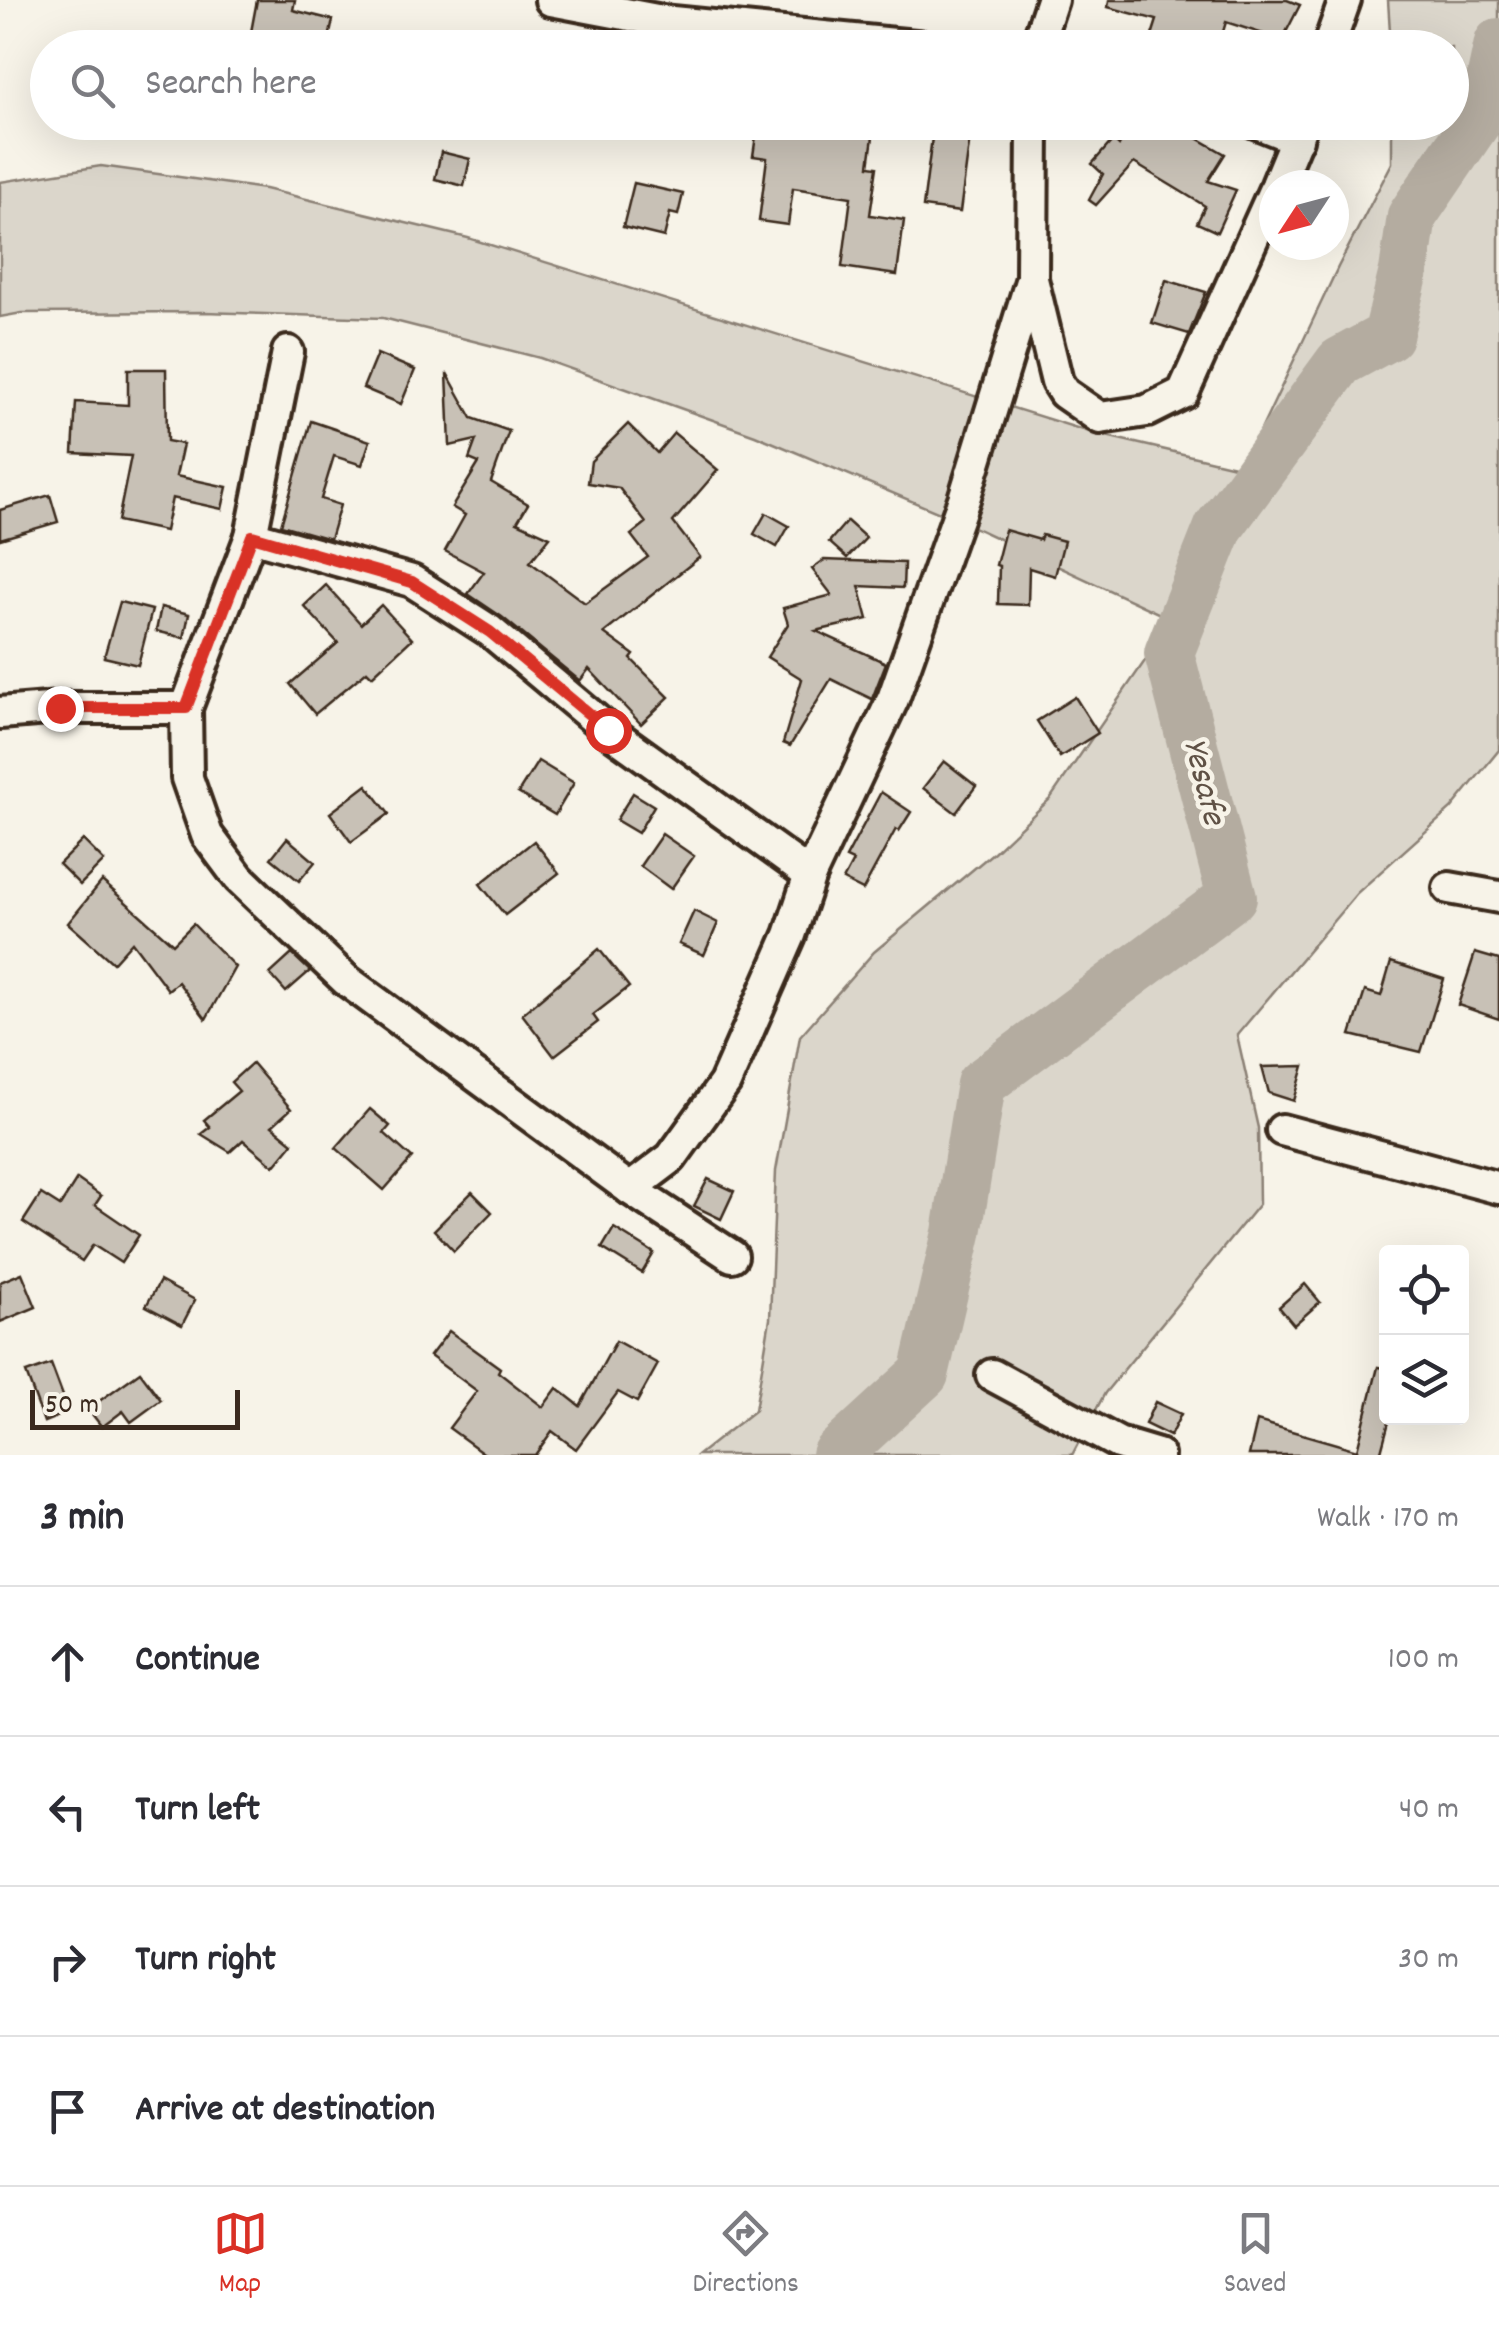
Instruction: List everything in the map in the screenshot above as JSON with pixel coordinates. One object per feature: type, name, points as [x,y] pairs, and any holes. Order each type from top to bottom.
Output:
[{"type":"street","points":[[551,0],[662,21],[753,30]]},
{"type":"street","points":[[1042,30],[1052,0]]},
{"type":"street","points":[[1334,30],[1345,0]]},
{"type":"street","points":[[1033,140],[1032,278],[1056,382],[1100,418],[1147,412],[1183,393],[1259,224]]},
{"type":"street","points":[[1283,170],[1296,140]]},
{"type":"street","points":[[630,1189],[671,1158],[724,1083],[790,935],[810,874],[893,699],[964,498],[1032,278]]},
{"type":"street","points":[[288,352],[252,536],[186,708],[186,778],[207,835],[239,878],[346,980],[630,1189],[732,1256]]},
{"type":"street","points":[[252,536],[412,582],[490,632],[608,730],[810,874]]},
{"type":"street","points":[[0,714],[60,708],[186,708]]},
{"type":"street","points":[[1449,888],[1499,897]]},
{"type":"street","points":[[1282,1130],[1499,1188]]},
{"type":"street","points":[[992,1374],[1118,1443],[1158,1455]]},
{"type":"shaded area","points":[[1388,0],[1499,0],[1499,750],[1451,809],[1357,893],[1237,1035],[1258,1128],[1259,1204],[1105,1393],[1072,1455],[698,1455],[755,1410],[770,1319],[776,1171],[800,1036],[874,952],[994,852],[1050,799],[1173,620],[980,530],[755,435],[540,358],[383,318],[204,312],[22,313],[0,317],[0,182],[101,166],[265,189],[468,238],[1093,433],[1243,468],[1338,267],[1342,260],[1349,260],[1349,246],[1392,163],[1392,140],[1469,140],[1469,30],[1390,30]]},
{"type":"building","points":[[257,0],[295,0],[293,10],[333,20],[331,30],[251,30]]},
{"type":"building","points":[[1109,0],[1287,0],[1300,5],[1287,30],[1251,30],[1226,22],[1224,30],[1154,30],[1157,20],[1108,7]]},
{"type":"building","points":[[755,140],[873,140],[869,166],[877,167],[870,215],[904,220],[897,275],[842,267],[851,197],[793,188],[788,225],[759,221],[767,158],[753,156]]},
{"type":"building","points":[[932,140],[970,140],[960,212],[923,207]]},
{"type":"building","points":[[1113,140],[1119,146],[1122,140],[1201,140],[1225,154],[1208,181],[1236,190],[1217,232],[1197,223],[1205,206],[1134,163],[1096,205],[1089,200],[1103,174],[1092,164]]},
{"type":"building","points":[[441,152],[470,159],[464,186],[435,179]]},
{"type":"building","points":[[634,183],[683,194],[678,215],[670,213],[664,237],[623,227]]},
{"type":"building","points":[[1166,280],[1206,292],[1189,334],[1152,323]]},
{"type":"building","points":[[377,354],[415,370],[401,404],[363,388]]},
{"type":"building","points":[[128,369],[166,369],[167,441],[183,444],[176,476],[227,487],[222,509],[172,498],[165,531],[118,521],[131,456],[73,453],[76,402],[128,405]]},
{"type":"building","points":[[447,373],[472,418],[509,431],[491,482],[528,504],[517,522],[550,537],[530,562],[585,603],[648,557],[631,535],[646,523],[619,488],[588,483],[591,461],[628,424],[657,453],[674,433],[718,470],[673,522],[700,557],[604,633],[634,655],[631,659],[669,697],[641,724],[589,669],[580,681],[468,594],[484,572],[445,551],[465,515],[452,507],[479,463],[469,459],[476,440],[450,446]]},
{"type":"building","points":[[311,421],[370,441],[362,465],[334,456],[321,499],[340,505],[330,539],[281,525]]},
{"type":"building","points":[[50,495],[58,522],[0,539],[0,510]]},
{"type":"building","points":[[766,513],[789,526],[777,547],[754,534]]},
{"type":"building","points":[[847,521],[866,538],[847,558],[829,542]]},
{"type":"building","points":[[1005,530],[1040,540],[1042,535],[1064,541],[1055,576],[1029,568],[1028,605],[998,604],[996,565]]},
{"type":"building","points":[[824,560],[904,563],[903,588],[859,586],[868,619],[816,631],[886,663],[872,699],[831,679],[790,746],[783,743],[802,679],[767,657],[788,624],[783,608],[832,595],[812,569]]},
{"type":"building","points":[[326,585],[361,624],[381,605],[412,639],[372,676],[367,671],[315,714],[290,684],[338,643],[304,606]]},
{"type":"building","points":[[120,602],[152,610],[138,665],[104,657]]},
{"type":"building","points":[[161,607],[189,614],[184,638],[156,631]]},
{"type":"building","points":[[1075,697],[1098,733],[1060,757],[1037,721]]},
{"type":"building","points":[[538,761],[574,783],[555,815],[518,793]]},
{"type":"building","points":[[944,761],[976,786],[956,813],[923,788]]},
{"type":"building","points":[[367,785],[389,814],[351,842],[330,813]]},
{"type":"building","points":[[881,792],[911,812],[899,831],[896,829],[863,890],[843,880],[853,861],[846,858]]},
{"type":"building","points":[[633,793],[654,806],[638,833],[616,820]]},
{"type":"building","points":[[662,834],[694,856],[671,889],[640,866]]},
{"type":"building","points":[[287,838],[315,862],[299,881],[271,858]]},
{"type":"building","points":[[83,840],[104,861],[80,885],[59,864]]},
{"type":"building","points":[[534,841],[559,873],[505,915],[480,884]]},
{"type":"building","points":[[102,881],[173,944],[193,924],[235,967],[206,1019],[178,982],[168,990],[132,942],[113,963],[68,923]]},
{"type":"building","points":[[694,911],[718,923],[704,955],[679,944]]},
{"type":"building","points":[[599,949],[629,987],[593,1015],[598,1022],[554,1056],[522,1014]]},
{"type":"building","points":[[1475,953],[1499,960],[1499,1019],[1458,1005]]},
{"type":"building","points":[[292,954],[310,971],[286,992],[270,974]]},
{"type":"building","points":[[1391,962],[1444,979],[1421,1052],[1351,1035],[1365,991],[1381,996]]},
{"type":"building","points":[[252,1063],[291,1109],[272,1126],[293,1143],[274,1166],[243,1140],[230,1152],[201,1134],[210,1127],[204,1120],[239,1091],[231,1082]]},
{"type":"building","points":[[1304,1066],[1294,1101],[1269,1093],[1262,1067]]},
{"type":"building","points":[[370,1109],[390,1126],[384,1133],[412,1158],[384,1190],[336,1148]]},
{"type":"building","points":[[77,1179],[101,1196],[95,1205],[139,1235],[121,1263],[93,1245],[82,1261],[23,1222],[41,1194],[60,1206]]},
{"type":"building","points":[[708,1179],[734,1191],[721,1219],[694,1206]]},
{"type":"building","points":[[472,1192],[492,1212],[454,1251],[434,1230]]},
{"type":"building","points":[[614,1228],[654,1253],[642,1273],[602,1248]]},
{"type":"building","points":[[22,1273],[36,1307],[0,1322],[0,1282]]},
{"type":"building","points":[[160,1281],[195,1300],[182,1325],[146,1306]]},
{"type":"building","points":[[1305,1284],[1320,1302],[1294,1325],[1279,1307]]},
{"type":"building","points":[[449,1331],[500,1368],[498,1372],[543,1407],[557,1388],[580,1406],[616,1341],[658,1364],[637,1402],[618,1392],[576,1449],[552,1431],[535,1455],[486,1455],[449,1428],[477,1391],[430,1356]]},
{"type":"building","points":[[51,1364],[69,1412],[44,1422],[26,1373]]},
{"type":"building","points":[[1379,1367],[1379,1425],[1388,1425],[1380,1455],[1249,1455],[1257,1421],[1357,1450]]},
{"type":"building","points":[[140,1372],[161,1400],[131,1422],[123,1411],[102,1427],[88,1409]]},
{"type":"building","points":[[1155,1402],[1181,1414],[1170,1436],[1145,1424]]},
{"type":"waterway","name":"Yesafe","points":[[1469,132],[1485,109],[1499,43]]},
{"type":"waterway","name":"Yesafe","points":[[836,1455],[924,1374],[957,1233],[981,1084],[1232,897],[1169,653],[1219,527],[1340,362],[1388,336],[1412,216],[1464,140]]},
{"type":"route","points":[[60,708],[186,708],[252,536],[412,582],[490,632],[608,730]]}]
